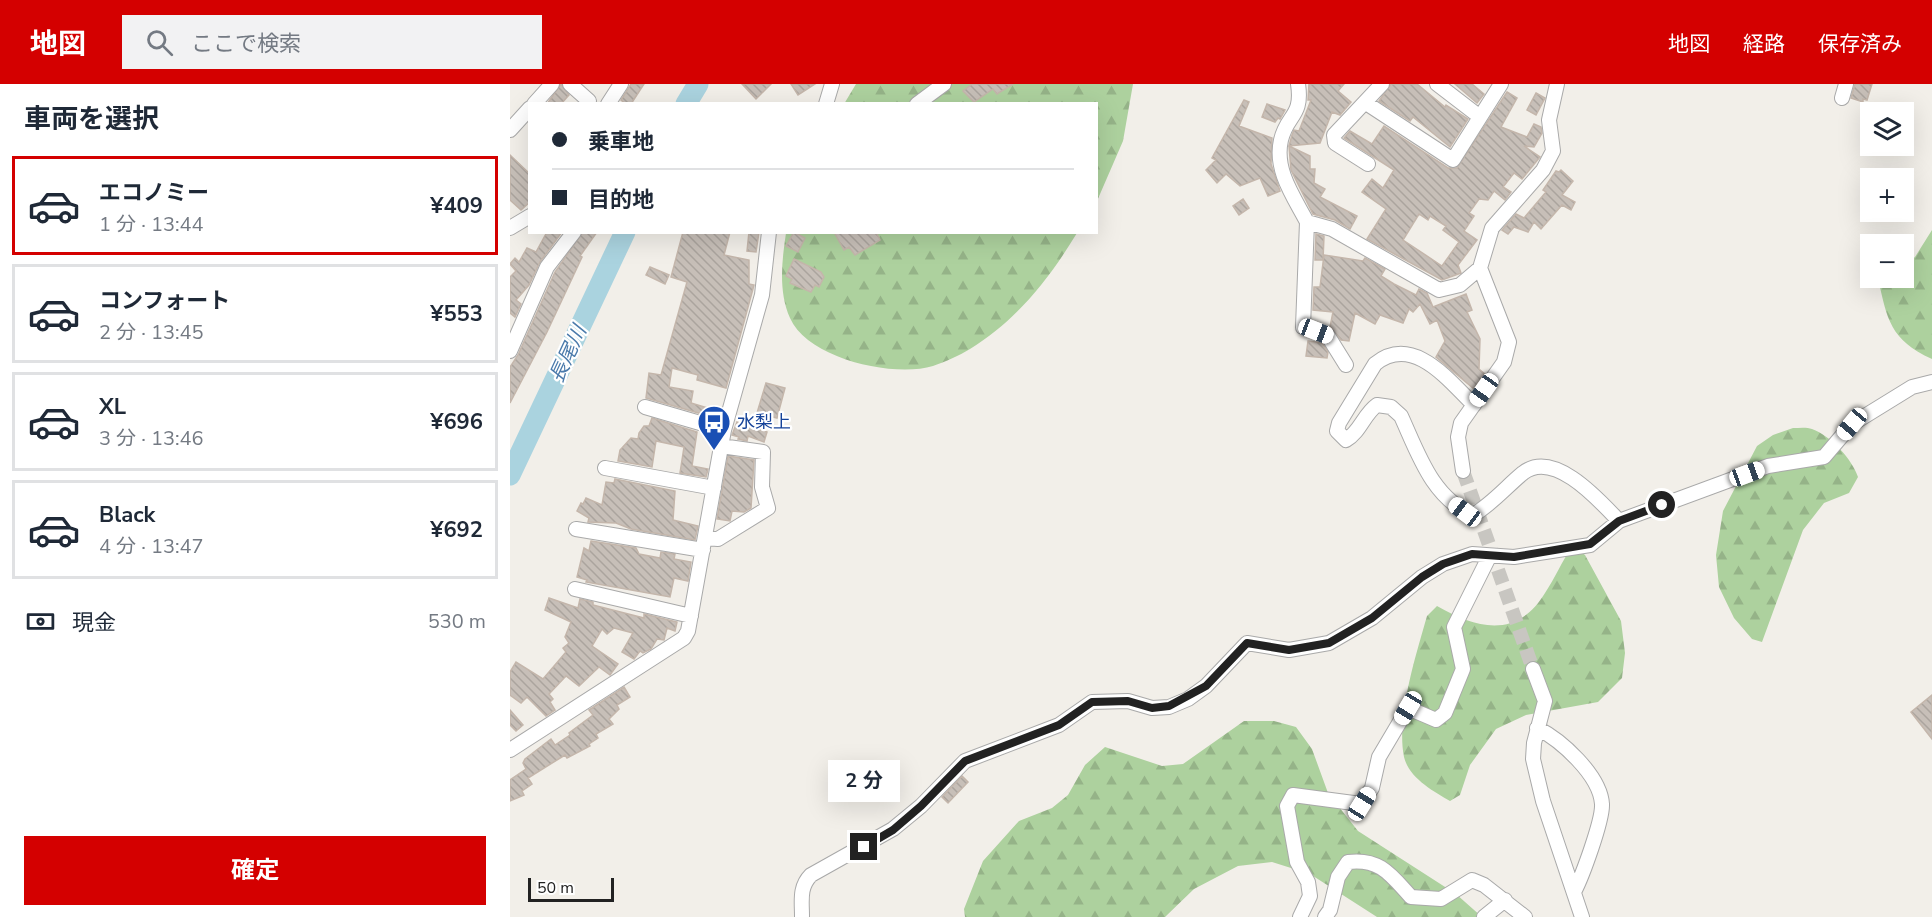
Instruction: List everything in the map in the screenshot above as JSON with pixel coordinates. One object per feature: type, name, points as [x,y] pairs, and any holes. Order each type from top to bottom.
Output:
[{"type":"street","points":[[536,102],[552,84]]},
{"type":"street","points":[[570,84],[589,101]]},
{"type":"street","points":[[609,102],[621,84]]},
{"type":"street","points":[[827,102],[832,84]]},
{"type":"street","points":[[920,102],[944,84]]},
{"type":"street","points":[[1298,84],[1301,102],[1281,140],[1280,170],[1307,222],[1303,327],[1328,336],[1346,365]]},
{"type":"street","points":[[1368,164],[1335,143],[1335,135],[1382,84]]},
{"type":"street","points":[[1437,84],[1480,117]]},
{"type":"street","points":[[1366,103],[1453,160],[1501,84]]},
{"type":"street","points":[[1842,98],[1846,84]]},
{"type":"street","points":[[1307,222],[1332,229],[1439,290],[1460,285],[1480,268],[1492,228],[1543,170],[1553,151],[1549,120],[1554,85]]},
{"type":"street","points":[[510,130],[528,110]]},
{"type":"street","points":[[510,228],[528,217]]},
{"type":"street","points":[[510,351],[514,329],[547,267],[572,234]]},
{"type":"street","points":[[510,750],[684,638],[691,616],[724,430],[760,305],[769,234]]},
{"type":"street","points":[[1463,471],[1458,437],[1461,423],[1504,362],[1509,342],[1480,268]]},
{"type":"street","points":[[1474,405],[1433,366],[1415,354],[1398,353],[1384,357],[1375,364],[1339,423],[1337,431],[1340,437],[1346,440],[1352,437],[1370,410],[1377,405],[1391,408],[1401,416],[1437,491],[1465,512],[1473,515],[1525,472],[1535,466],[1549,466],[1592,494],[1619,521]]},
{"type":"street","points":[[802,916],[801,893],[805,881],[811,875],[893,830],[921,806],[965,761],[1059,725],[1092,702],[1128,701],[1152,708],[1169,706],[1206,686],[1247,643],[1289,650],[1329,643],[1372,618],[1422,577],[1443,564],[1472,554],[1514,557],[1590,544],[1619,521],[1768,466],[1824,457],[1852,424],[1912,387],[1932,382]]},
{"type":"street","points":[[645,407],[724,430]]},
{"type":"street","points":[[576,529],[704,544],[718,539],[768,508],[762,486],[763,452],[721,447]]},
{"type":"street","points":[[605,468],[714,488]]},
{"type":"street","points":[[1300,917],[1310,896],[1308,882],[1297,862],[1287,806],[1293,795],[1300,794],[1362,804],[1372,788],[1379,757],[1408,708],[1436,720],[1445,713],[1463,669],[1454,627],[1489,557]]},
{"type":"street","points":[[575,589],[691,616]]},
{"type":"street","points":[[1533,669],[1545,701],[1537,728],[1533,759],[1543,801],[1582,917]]},
{"type":"street","points":[[1537,728],[1554,736],[1574,754],[1593,783],[1602,804],[1584,873],[1574,892]]},
{"type":"street","points":[[1325,917],[1330,910],[1338,877],[1348,862],[1365,860],[1387,871],[1411,897],[1442,899],[1472,880],[1485,885],[1525,917]]},
{"type":"street","points":[[1484,917],[1505,900]]},
{"type":"green space","points":[[856,84],[1133,84],[1123,141],[1098,199],[1098,102],[845,102]]},
{"type":"green space","points":[[1932,230],[1932,359],[1918,352],[1899,336],[1888,317],[1880,288],[1914,288],[1915,257]]},
{"type":"green space","points":[[786,234],[1076,234],[1031,297],[1003,325],[962,354],[933,366],[916,369],[875,367],[854,362],[814,344],[800,332],[790,318],[782,286]]},
{"type":"green space","points":[[1793,428],[1810,428],[1826,437],[1846,456],[1858,477],[1849,493],[1824,503],[1803,530],[1762,642],[1752,639],[1734,618],[1719,587],[1716,555],[1723,511],[1757,446],[1773,435]]},
{"type":"green space","points":[[1573,545],[1585,555],[1621,621],[1625,653],[1622,678],[1598,702],[1526,715],[1496,729],[1470,765],[1460,795],[1450,801],[1416,778],[1407,765],[1402,741],[1405,705],[1427,616],[1437,606],[1481,624],[1496,625],[1522,618],[1534,608],[1545,593]]},
{"type":"green space","points":[[1244,721],[1274,721],[1296,727],[1312,749],[1328,793],[1358,831],[1456,894],[1482,917],[1377,917],[1310,874],[1272,862],[1238,866],[1194,889],[1165,917],[965,917],[964,909],[983,861],[1019,821],[1052,808],[1068,795],[1085,765],[1105,747],[1162,766],[1183,764]]},
{"type":"building","points":[[561,84],[569,95],[563,102],[548,102]]},
{"type":"building","points":[[631,84],[644,84],[632,102],[621,100]]},
{"type":"building","points":[[742,84],[771,84],[756,99]]},
{"type":"building","points":[[791,84],[815,84],[798,95]]},
{"type":"building","points":[[972,84],[1013,84],[997,94],[993,89],[974,102],[963,91]]},
{"type":"building","points":[[1309,84],[1344,84],[1338,91],[1351,102],[1340,115],[1332,112],[1320,143],[1289,146],[1294,130],[1299,131],[1311,100],[1308,100]]},
{"type":"building","points":[[1391,84],[1417,84],[1445,107],[1446,105],[1468,119],[1450,147],[1413,117],[1410,121],[1379,101]]},
{"type":"building","points":[[1455,84],[1472,84],[1484,94],[1477,103]]},
{"type":"building","points":[[1855,84],[1872,84],[1867,100],[1863,99],[1863,102],[1851,98]]},
{"type":"building","points":[[1507,92],[1517,98],[1501,127],[1527,137],[1534,124],[1541,127],[1542,133],[1534,147],[1524,146],[1540,157],[1522,179],[1514,173],[1503,187],[1511,192],[1505,200],[1494,191],[1488,200],[1479,199],[1469,213],[1474,216],[1464,231],[1477,240],[1458,265],[1461,273],[1442,280],[1367,239],[1386,209],[1362,192],[1372,179],[1383,188],[1394,170],[1344,138],[1350,131],[1372,144],[1384,126],[1448,168],[1457,168]],"holes":[[[1419,214],[1428,220],[1430,216],[1446,226],[1443,230],[1459,242],[1442,266],[1403,240]]]},
{"type":"building","points":[[1536,93],[1545,98],[1536,115],[1527,110]]},
{"type":"building","points":[[1244,100],[1249,102],[1239,126],[1272,138],[1271,164],[1280,191],[1268,196],[1260,178],[1240,186],[1226,174],[1217,183],[1206,170],[1216,160],[1212,158]]},
{"type":"building","points":[[1267,104],[1285,110],[1280,119],[1278,118],[1275,122],[1262,117]]},
{"type":"building","points":[[1289,146],[1310,156],[1310,169],[1315,169],[1314,183],[1325,189],[1320,197],[1357,216],[1350,229],[1335,220],[1313,214],[1291,170]]},
{"type":"building","points":[[510,155],[528,172],[528,204],[521,210],[510,200]]},
{"type":"building","points":[[1561,170],[1573,181],[1562,195],[1575,202],[1571,210],[1562,205],[1541,229],[1534,222],[1528,232],[1514,227],[1508,234],[1502,230],[1516,214],[1524,218],[1546,192],[1543,190],[1556,171]]},
{"type":"building","points":[[1243,199],[1249,208],[1239,215],[1233,206]]},
{"type":"building","points":[[546,234],[561,234],[540,262],[529,285],[516,300],[521,304],[515,317],[510,313],[510,277],[516,271],[510,264],[515,258],[519,262],[527,248],[536,252]]},
{"type":"building","points":[[582,234],[596,234],[580,256],[582,257],[547,332],[510,403],[510,367],[518,355],[555,272]]},
{"type":"building","points":[[682,234],[729,234],[724,255],[749,260],[749,284],[754,285],[726,388],[697,380],[698,375],[672,368],[669,387],[693,391],[691,403],[711,409],[709,416],[646,398],[649,373],[661,375],[687,282],[671,277]]},
{"type":"building","points":[[749,234],[759,234],[756,252],[747,251]]},
{"type":"building","points":[[793,234],[805,238],[798,252],[786,246]]},
{"type":"building","points":[[835,234],[877,234],[880,240],[855,255],[849,247],[844,250]]},
{"type":"building","points":[[1316,234],[1324,236],[1323,260],[1315,260]]},
{"type":"building","points":[[1324,255],[1363,261],[1365,258],[1385,269],[1381,276],[1394,284],[1416,295],[1419,289],[1427,293],[1433,307],[1466,294],[1472,310],[1467,312],[1480,339],[1479,369],[1485,374],[1474,389],[1436,357],[1445,341],[1437,320],[1430,324],[1420,304],[1413,312],[1409,309],[1403,323],[1380,315],[1375,324],[1355,313],[1349,341],[1341,340],[1330,327],[1333,312],[1313,310],[1314,287],[1320,287]]},
{"type":"building","points":[[794,259],[821,272],[824,277],[819,287],[815,285],[811,292],[790,283],[792,279],[786,276]]},
{"type":"building","points":[[650,267],[669,275],[665,284],[646,275]]},
{"type":"building","points":[[1308,341],[1322,343],[1328,352],[1327,358],[1306,356]]},
{"type":"building","points":[[766,383],[785,388],[777,418],[757,413]]},
{"type":"building","points":[[652,418],[697,432],[692,466],[708,469],[706,477],[680,473],[684,447],[656,441],[652,467],[618,461],[620,450],[631,438],[638,439],[639,433],[644,426],[649,426]]},
{"type":"building","points":[[737,422],[767,432],[764,442],[748,436],[747,441],[732,435]]},
{"type":"building","points":[[728,456],[754,460],[751,508],[744,512],[732,511],[730,521],[717,519]]},
{"type":"building","points":[[615,479],[675,491],[673,520],[698,526],[695,540],[631,529],[616,523],[588,522],[589,518],[577,511],[581,503],[583,504],[586,498],[602,505],[606,482],[614,483]]},
{"type":"building","points":[[591,541],[636,548],[639,554],[660,558],[661,552],[675,554],[674,559],[691,562],[688,581],[674,578],[670,597],[586,582],[587,580],[577,577],[584,548],[589,551]]},
{"type":"building","points":[[549,598],[578,608],[580,599],[593,602],[593,605],[644,618],[644,614],[677,622],[675,631],[667,628],[664,640],[657,639],[651,649],[643,653],[640,651],[634,659],[622,652],[633,633],[614,628],[607,634],[602,629],[592,646],[618,664],[610,675],[599,667],[579,686],[566,676],[549,694],[553,699],[550,702],[555,710],[546,716],[527,697],[521,703],[510,695],[510,672],[516,662],[543,679],[566,652],[563,648],[569,643],[565,637],[571,622],[545,610]]},
{"type":"building","points":[[624,687],[630,697],[617,705],[619,709],[609,719],[613,724],[596,734],[598,738],[589,744],[590,746],[567,758],[565,755],[528,778],[532,784],[522,791],[524,795],[510,801],[510,780],[526,769],[523,763],[525,759],[551,739],[555,745],[570,735],[569,733],[593,715],[589,710]]},
{"type":"building","points":[[1932,695],[1932,739],[1911,712]]},
{"type":"building","points":[[510,710],[523,725],[516,731],[510,725]]},
{"type":"building","points":[[962,776],[968,782],[948,803],[942,797]]},
{"type":"waterway","name":"長尾川","points":[[687,102],[698,84]]},
{"type":"waterway","name":"長尾川","points":[[510,475],[624,234]]},
{"type":"tunnel","points":[[1463,471],[1533,669]]},
{"type":"place","name":"水梨上","points":[[714,451]]},
{"type":"route","points":[[864,847],[893,830],[921,806],[965,761],[1059,725],[1092,702],[1128,701],[1152,708],[1169,706],[1188,699],[1206,686],[1247,643],[1289,650],[1329,643],[1372,618],[1422,577],[1443,564],[1472,554],[1514,557],[1590,544],[1619,521],[1662,505]]}]
